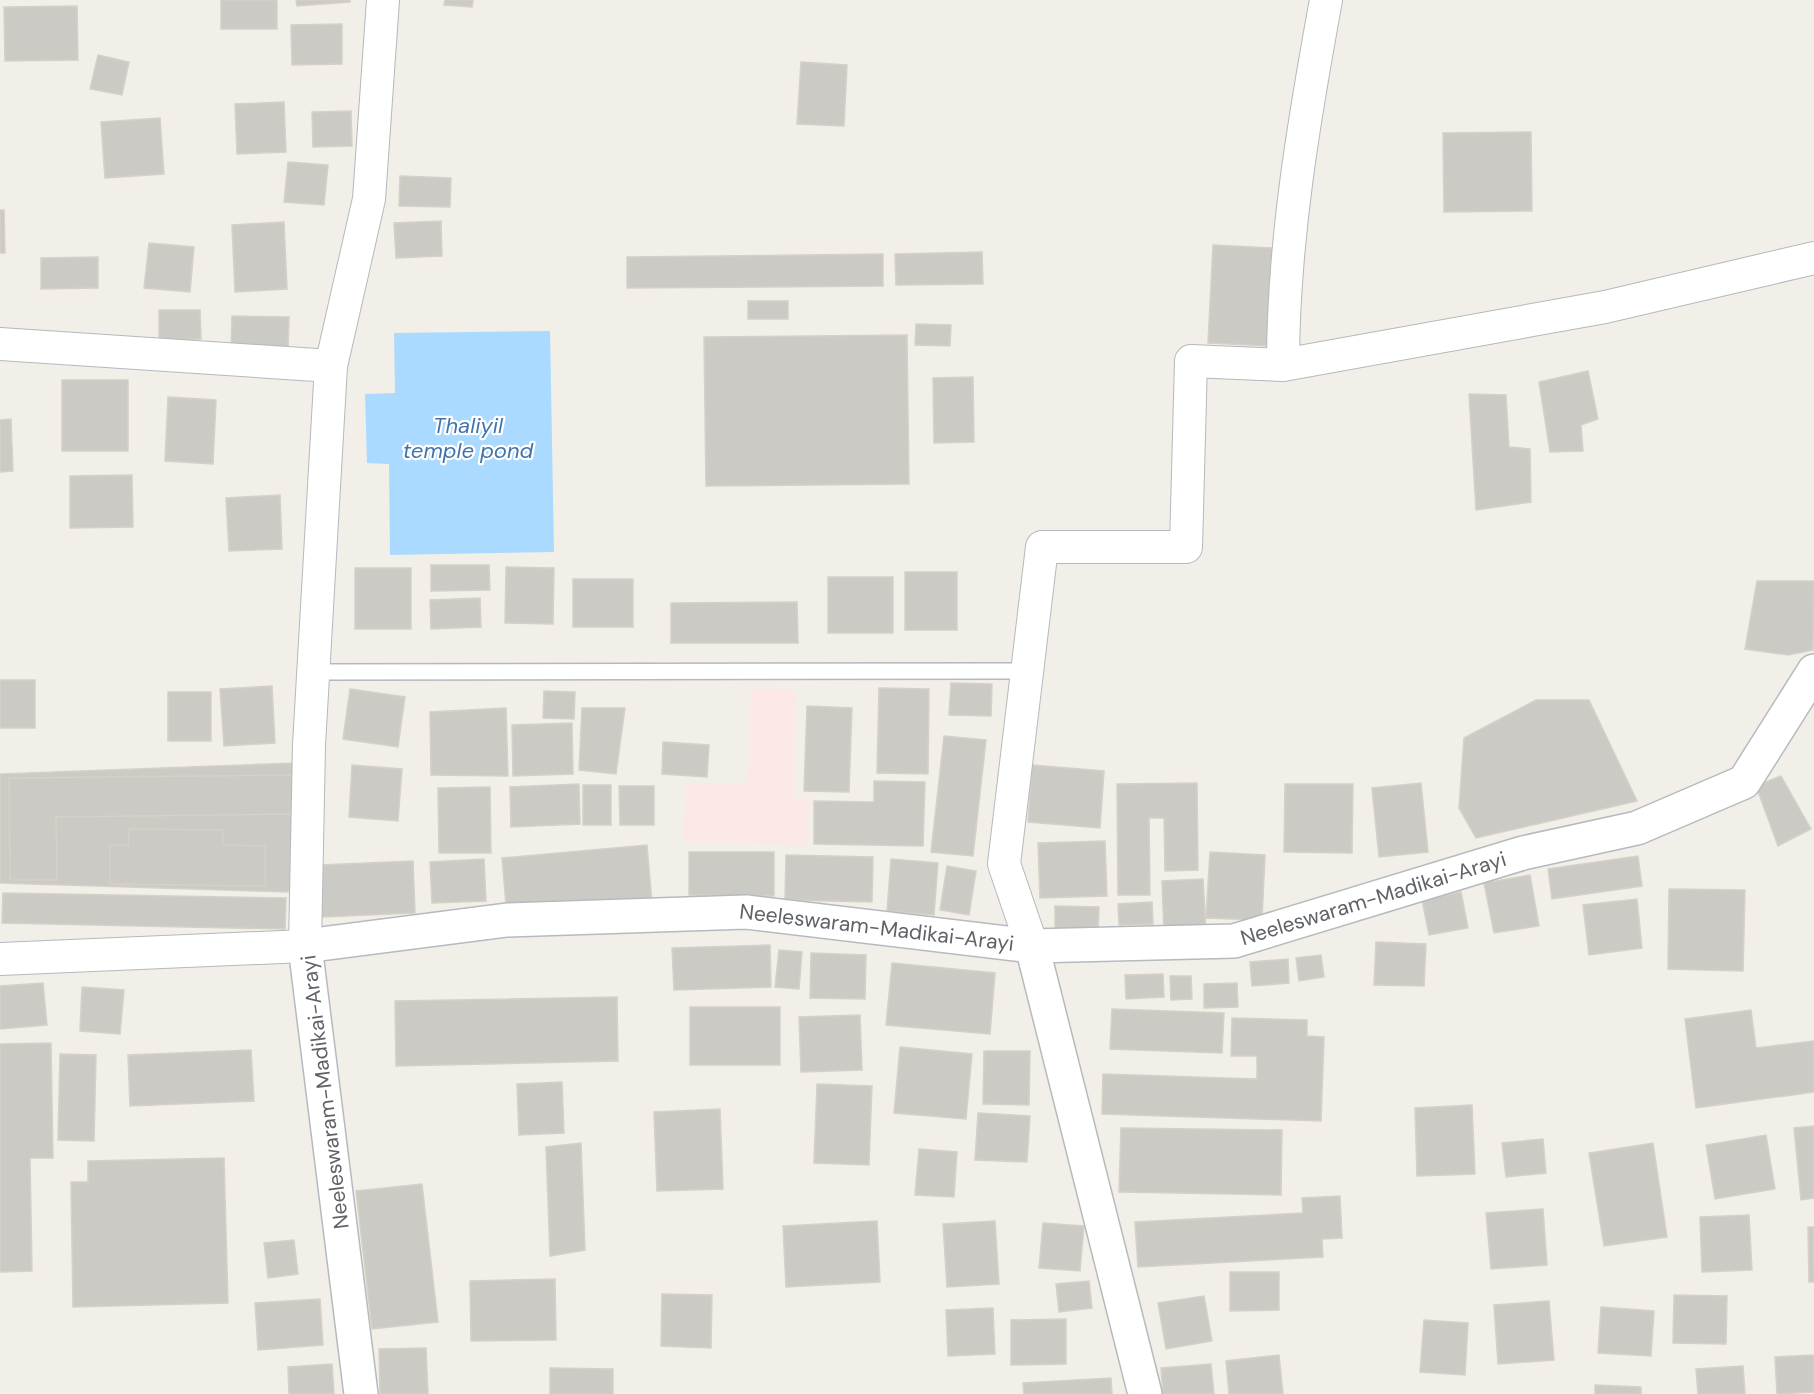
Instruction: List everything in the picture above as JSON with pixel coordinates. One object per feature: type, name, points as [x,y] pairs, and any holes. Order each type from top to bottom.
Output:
[{"type":"main road","name":"Neeleswaram-Madikai-Arayi","points":[[361,1394],[305,946],[507,920],[746,912],[1032,946],[1234,941],[1523,853],[1637,828],[1744,782],[1814,671]]},
{"type":"main road","points":[[1032,946],[1145,1394]]},
{"type":"street","points":[[0,959],[305,946],[309,745],[332,366],[369,199],[383,0]]},
{"type":"street","points":[[1283,365],[1283,312],[1303,124],[1326,0]]},
{"type":"street","points":[[1032,946],[1004,864],[1041,547],[1186,547],[1191,361],[1283,365],[1605,307],[1814,258]]},
{"type":"street","points":[[0,344],[332,366]]},
{"type":"lane","points":[[314,672],[1027,671]]},
{"type":"shaded area","points":[[751,689],[796,690],[793,797],[809,798],[807,845],[684,841],[685,783],[748,784]]},
{"type":"water","name":"Thaliyil temple pond","points":[[550,331],[554,552],[390,555],[389,464],[367,463],[365,394],[395,393],[394,333]]},
{"type":"building","points":[[221,0],[277,0],[277,29],[221,29]]},
{"type":"building","points":[[296,0],[350,0],[350,2],[297,6]]},
{"type":"building","points":[[445,0],[473,0],[472,7],[444,5]]},
{"type":"building","points":[[77,6],[78,60],[5,61],[4,7]]},
{"type":"building","points":[[342,24],[342,64],[292,65],[291,25]]},
{"type":"building","points":[[98,55],[129,62],[122,95],[90,89]]},
{"type":"building","points":[[801,62],[847,65],[844,126],[797,124]]},
{"type":"building","points":[[284,102],[286,152],[237,154],[235,104]]},
{"type":"building","points":[[351,111],[352,146],[313,147],[312,112]]},
{"type":"building","points":[[160,118],[164,174],[105,178],[101,122]]},
{"type":"building","points":[[1531,132],[1532,211],[1444,212],[1443,133]]},
{"type":"building","points":[[288,162],[328,165],[324,205],[284,202]]},
{"type":"building","points":[[400,176],[451,178],[450,207],[399,206]]},
{"type":"building","points":[[0,210],[4,210],[5,253],[0,253]]},
{"type":"building","points":[[441,221],[442,256],[396,258],[394,223]]},
{"type":"building","points":[[284,222],[287,289],[235,292],[232,225]]},
{"type":"building","points":[[149,243],[194,247],[190,292],[144,288]]},
{"type":"building","points":[[1213,245],[1274,248],[1269,346],[1208,343]]},
{"type":"building","points":[[982,252],[983,284],[896,285],[895,254]]},
{"type":"building","points":[[883,254],[883,286],[627,288],[627,257]]},
{"type":"building","points":[[98,257],[98,288],[41,289],[41,258]]},
{"type":"building","points":[[748,301],[788,301],[788,319],[748,319]]},
{"type":"building","points":[[159,310],[200,310],[201,339],[159,340]]},
{"type":"building","points":[[232,316],[289,317],[288,350],[231,349]]},
{"type":"building","points":[[916,324],[951,325],[950,346],[915,345]]},
{"type":"building","points":[[907,335],[909,484],[706,486],[704,337]]},
{"type":"building","points":[[1588,371],[1598,419],[1581,425],[1583,451],[1550,452],[1539,382]]},
{"type":"building","points":[[973,377],[974,442],[934,443],[933,378]]},
{"type":"building","points":[[62,380],[128,380],[128,451],[62,451]]},
{"type":"building","points":[[1469,394],[1506,395],[1509,447],[1530,449],[1531,502],[1476,510]]},
{"type":"building","points":[[168,397],[216,400],[213,464],[165,461]]},
{"type":"building","points":[[11,419],[13,471],[0,472],[0,420]]},
{"type":"building","points":[[132,475],[133,527],[70,528],[70,476]]},
{"type":"building","points":[[280,495],[282,549],[229,551],[226,498]]},
{"type":"building","points":[[431,565],[489,565],[490,590],[431,591]]},
{"type":"building","points":[[506,567],[554,568],[553,624],[505,623]]},
{"type":"building","points":[[355,568],[411,568],[411,629],[355,629]]},
{"type":"building","points":[[905,572],[957,572],[957,630],[905,630]]},
{"type":"building","points":[[828,577],[893,577],[893,633],[828,633]]},
{"type":"building","points":[[573,579],[633,579],[633,627],[573,627]]},
{"type":"building","points":[[1757,581],[1814,581],[1813,650],[1788,655],[1745,649]]},
{"type":"building","points":[[480,598],[481,627],[431,629],[430,600]]},
{"type":"building","points":[[797,602],[798,643],[671,643],[671,603]]},
{"type":"building","points":[[0,680],[35,680],[35,728],[0,728]]},
{"type":"building","points":[[951,683],[992,684],[991,716],[949,715]]},
{"type":"building","points":[[272,686],[275,743],[224,746],[220,689]]},
{"type":"building","points":[[879,688],[929,689],[928,774],[877,773]]},
{"type":"building","points":[[350,689],[405,697],[398,747],[343,739]]},
{"type":"building","points":[[544,691],[575,692],[574,719],[543,718]]},
{"type":"building","points":[[168,692],[211,692],[211,741],[168,741]]},
{"type":"building","points":[[1536,700],[1589,700],[1637,801],[1476,838],[1459,808],[1464,738]]},
{"type":"building","points":[[807,706],[852,708],[849,792],[804,791]]},
{"type":"building","points":[[506,708],[508,776],[431,775],[430,712]]},
{"type":"building","points":[[582,708],[625,708],[616,774],[579,770]]},
{"type":"building","points":[[572,723],[573,774],[513,776],[512,725]]},
{"type":"building","points":[[944,736],[986,740],[973,856],[931,852]]},
{"type":"building","points":[[663,742],[709,745],[707,777],[662,774]]},
{"type":"building","points":[[297,763],[289,892],[0,883],[0,774]]},
{"type":"building","points":[[352,765],[402,769],[398,821],[349,817]]},
{"type":"building","points":[[1032,765],[1104,771],[1100,828],[1028,822]]},
{"type":"building","points":[[294,775],[295,814],[56,817],[57,880],[10,880],[9,778]]},
{"type":"building","points":[[1781,776],[1811,829],[1778,846],[1756,786]]},
{"type":"building","points":[[874,781],[925,782],[923,846],[814,844],[814,801],[874,802]]},
{"type":"building","points":[[1197,783],[1198,870],[1165,871],[1164,818],[1149,818],[1150,895],[1118,895],[1117,784]]},
{"type":"building","points":[[1421,783],[1428,852],[1379,857],[1372,788]]},
{"type":"building","points":[[579,784],[580,824],[511,827],[510,787]]},
{"type":"building","points":[[1285,784],[1353,784],[1352,853],[1284,852]]},
{"type":"building","points":[[583,785],[611,785],[611,825],[583,825]]},
{"type":"building","points":[[619,786],[654,786],[654,825],[620,825]]},
{"type":"building","points":[[490,787],[491,853],[439,853],[438,788]]},
{"type":"building","points":[[129,829],[223,830],[223,845],[265,846],[265,886],[110,884],[110,845],[128,845]]},
{"type":"building","points":[[1105,841],[1107,896],[1040,898],[1038,843]]},
{"type":"building","points":[[647,845],[652,903],[507,916],[502,858]]},
{"type":"building","points":[[689,852],[774,852],[774,896],[689,895]]},
{"type":"building","points":[[1210,852],[1265,855],[1262,920],[1206,918]]},
{"type":"building","points":[[786,855],[873,857],[872,902],[785,900]]},
{"type":"building","points":[[1638,856],[1642,886],[1552,899],[1548,869]]},
{"type":"building","points":[[484,859],[486,901],[432,903],[430,862]]},
{"type":"building","points":[[891,859],[938,863],[934,915],[887,911]]},
{"type":"building","points":[[413,861],[415,913],[322,917],[320,865]]},
{"type":"building","points":[[947,866],[976,871],[969,915],[940,910]]},
{"type":"building","points":[[1530,875],[1539,926],[1494,933],[1484,883]]},
{"type":"building","points":[[1203,879],[1206,932],[1164,934],[1162,881]]},
{"type":"building","points":[[1669,889],[1745,890],[1743,971],[1668,969]]},
{"type":"building","points":[[1461,892],[1468,928],[1429,935],[1422,900]]},
{"type":"building","points":[[3,893],[286,898],[285,929],[2,923]]},
{"type":"building","points":[[1637,899],[1642,948],[1589,955],[1583,905]]},
{"type":"building","points":[[1152,902],[1153,924],[1119,925],[1118,904]]},
{"type":"building","points":[[1055,906],[1099,907],[1098,931],[1055,930]]},
{"type":"building","points":[[1376,942],[1426,944],[1424,986],[1374,985]]},
{"type":"building","points":[[770,945],[771,987],[674,990],[672,948]]},
{"type":"building","points":[[779,950],[802,952],[799,989],[775,987]]},
{"type":"building","points":[[811,953],[866,955],[865,999],[810,998]]},
{"type":"building","points":[[1321,955],[1324,977],[1299,981],[1296,958]]},
{"type":"building","points":[[1288,959],[1289,983],[1252,986],[1250,962]]},
{"type":"building","points":[[892,963],[995,973],[990,1034],[886,1025]]},
{"type":"building","points":[[1163,974],[1164,997],[1126,999],[1125,975]]},
{"type":"building","points":[[1170,976],[1191,976],[1192,999],[1171,1000]]},
{"type":"building","points":[[43,983],[47,1025],[0,1029],[0,986]]},
{"type":"building","points":[[1237,983],[1238,1007],[1204,1008],[1204,984]]},
{"type":"building","points":[[82,987],[124,990],[120,1034],[80,1031]]},
{"type":"building","points":[[617,997],[618,1061],[396,1066],[395,1001]]},
{"type":"building","points":[[690,1007],[780,1007],[780,1065],[690,1065]]},
{"type":"building","points":[[1112,1009],[1224,1013],[1222,1053],[1110,1049]]},
{"type":"building","points":[[1751,1010],[1756,1048],[1814,1041],[1814,1092],[1696,1108],[1685,1019]]},
{"type":"building","points":[[860,1015],[862,1070],[801,1072],[799,1017]]},
{"type":"building","points":[[1232,1018],[1307,1020],[1307,1036],[1324,1037],[1321,1121],[1102,1114],[1103,1074],[1257,1079],[1257,1056],[1231,1056]]},
{"type":"building","points":[[51,1043],[53,1158],[30,1158],[32,1271],[0,1272],[0,1044]]},
{"type":"building","points":[[900,1047],[972,1054],[966,1119],[894,1113]]},
{"type":"building","points":[[251,1050],[254,1101],[130,1106],[128,1055]]},
{"type":"building","points":[[984,1051],[1030,1051],[1029,1105],[983,1104]]},
{"type":"building","points":[[60,1054],[96,1055],[94,1141],[58,1140]]},
{"type":"building","points":[[562,1082],[564,1133],[519,1135],[517,1084]]},
{"type":"building","points":[[817,1084],[872,1086],[869,1165],[814,1163]]},
{"type":"building","points":[[1472,1105],[1475,1174],[1417,1176],[1415,1108]]},
{"type":"building","points":[[720,1109],[723,1189],[657,1191],[654,1112]]},
{"type":"building","points":[[978,1113],[1030,1116],[1027,1162],[975,1160]]},
{"type":"building","points":[[1814,1126],[1814,1198],[1801,1200],[1794,1128]]},
{"type":"building","points":[[1121,1128],[1282,1130],[1281,1195],[1119,1192]]},
{"type":"building","points":[[1766,1135],[1775,1189],[1715,1199],[1706,1145]]},
{"type":"building","points":[[1543,1139],[1546,1173],[1506,1177],[1502,1143]]},
{"type":"building","points":[[581,1143],[585,1250],[550,1256],[546,1147]]},
{"type":"building","points":[[1653,1143],[1667,1237],[1604,1246],[1589,1153]]},
{"type":"building","points":[[919,1149],[957,1152],[954,1197],[915,1195]]},
{"type":"building","points":[[224,1158],[228,1303],[73,1307],[71,1182],[88,1182],[88,1161]]},
{"type":"building","points":[[422,1184],[438,1322],[372,1329],[356,1191]]},
{"type":"building","points":[[1340,1196],[1342,1238],[1322,1239],[1323,1257],[1138,1267],[1135,1222],[1303,1213],[1302,1198]]},
{"type":"building","points":[[1543,1209],[1547,1265],[1491,1269],[1486,1213]]},
{"type":"building","points":[[1749,1215],[1752,1270],[1702,1272],[1700,1217]]},
{"type":"building","points":[[877,1221],[880,1282],[786,1287],[783,1226]]},
{"type":"building","points":[[995,1221],[999,1284],[947,1287],[943,1224]]},
{"type":"building","points":[[1043,1223],[1084,1226],[1080,1271],[1039,1268]]},
{"type":"building","points":[[1808,1227],[1814,1227],[1814,1282],[1809,1282]]},
{"type":"building","points":[[294,1240],[298,1274],[268,1278],[264,1243]]},
{"type":"building","points":[[1230,1272],[1279,1272],[1279,1310],[1230,1311]]},
{"type":"building","points":[[555,1279],[556,1340],[471,1341],[470,1281]]},
{"type":"building","points":[[1089,1281],[1092,1308],[1059,1312],[1056,1284]]},
{"type":"building","points":[[662,1294],[712,1295],[711,1348],[661,1346]]},
{"type":"building","points":[[1674,1295],[1727,1296],[1726,1344],[1673,1343]]},
{"type":"building","points":[[1204,1296],[1212,1341],[1166,1349],[1158,1303]]},
{"type":"building","points":[[320,1299],[323,1345],[258,1350],[255,1303]]},
{"type":"building","points":[[1549,1301],[1554,1360],[1498,1364],[1494,1305]]},
{"type":"building","points":[[1601,1307],[1654,1311],[1651,1356],[1598,1353]]},
{"type":"building","points":[[993,1308],[995,1354],[948,1356],[946,1310]]},
{"type":"building","points":[[1066,1319],[1066,1364],[1011,1365],[1011,1320]]},
{"type":"building","points":[[1424,1320],[1468,1323],[1465,1375],[1420,1372]]},
{"type":"building","points":[[426,1348],[428,1394],[380,1394],[379,1349]]},
{"type":"building","points":[[1279,1355],[1283,1394],[1229,1394],[1226,1361]]},
{"type":"building","points":[[1814,1355],[1814,1392],[1777,1394],[1775,1357]]},
{"type":"building","points":[[332,1364],[334,1394],[289,1394],[288,1367]]},
{"type":"building","points":[[1211,1364],[1214,1394],[1163,1394],[1161,1368]]},
{"type":"building","points":[[1743,1366],[1745,1394],[1698,1394],[1696,1369]]},
{"type":"building","points":[[550,1368],[613,1369],[613,1394],[550,1394]]},
{"type":"building","points":[[1111,1378],[1112,1394],[1024,1394],[1023,1383]]},
{"type":"building","points":[[1595,1385],[1641,1387],[1641,1394],[1595,1394]]}]
